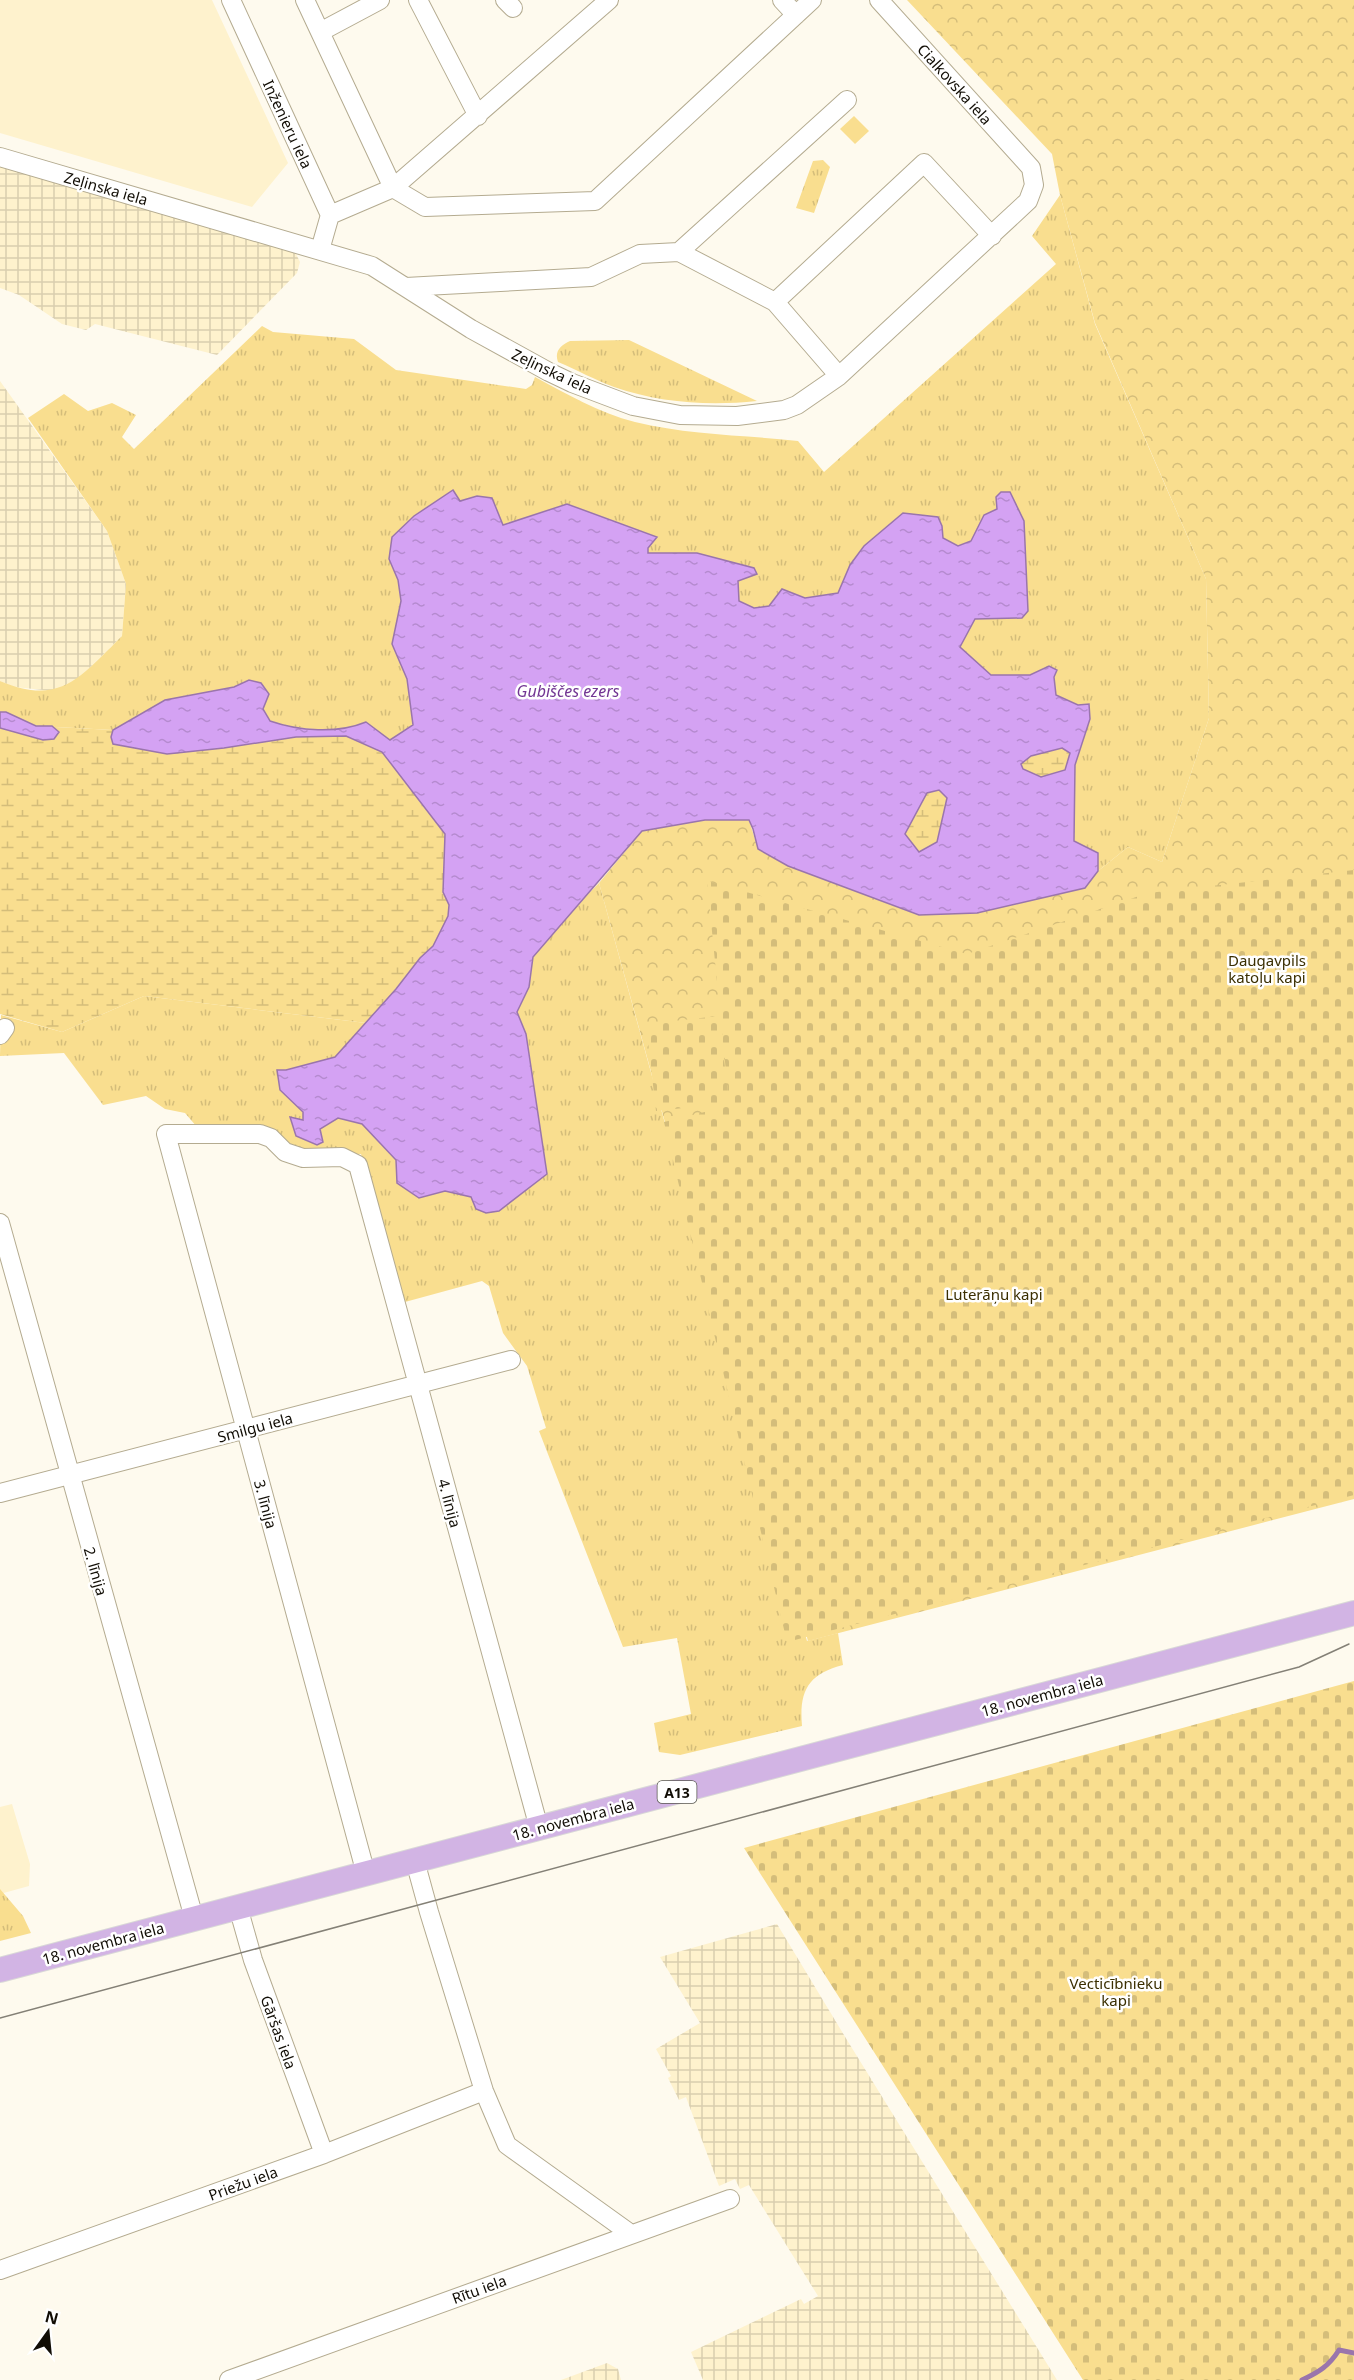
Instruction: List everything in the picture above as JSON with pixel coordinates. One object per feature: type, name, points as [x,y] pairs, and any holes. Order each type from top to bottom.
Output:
[{"type":"main road","name":"18. novembra iela","points":[[0,1970],[1354,1613]]},
{"type":"street","name":"Inženieru iela","points":[[231,0],[330,216]]},
{"type":"street","points":[[305,0],[393,188],[425,207],[595,201],[812,0]]},
{"type":"street","points":[[320,32],[380,0]]},
{"type":"street","points":[[418,0],[478,116]]},
{"type":"street","points":[[320,250],[330,216],[393,188],[609,0]]},
{"type":"street","points":[[782,0],[796,15]]},
{"type":"street","name":"Cialkovska iela","points":[[879,0],[1031,168]]},
{"type":"street","points":[[679,252],[847,100]]},
{"type":"street","name":"Zeļinska iela","points":[[0,157],[372,266],[471,329],[549,372],[633,406],[691,415],[737,416],[784,410],[797,405],[839,376],[992,237],[1028,201],[1034,185],[1031,168]]},
{"type":"street","points":[[775,302],[924,163],[992,237]]},
{"type":"street","points":[[406,287],[591,277],[640,254],[679,252],[775,302],[839,376]]},
{"type":"street","name":"4. līnija","points":[[166,1134],[260,1134],[271,1138],[285,1152],[303,1158],[342,1157],[358,1165],[539,1828]]},
{"type":"street","name":"3. līnija","points":[[166,1134],[366,1874]]},
{"type":"street","name":"2. līnija","points":[[0,1223],[194,1918]]},
{"type":"street","name":"Smilgu iela","points":[[0,1493],[511,1360]]},
{"type":"street","points":[[415,1862],[484,2091],[507,2145],[631,2234]]},
{"type":"street","name":"Gāršas iela","points":[[238,1907],[253,1960],[324,2154]]},
{"type":"street","name":"Priežu iela","points":[[0,2270],[324,2154],[484,2091]]},
{"type":"street","name":"Rītu iela","points":[[229,2380],[730,2199]]},
{"type":"shaded area","points":[[0,0],[212,0],[288,163],[252,207],[0,133]]},
{"type":"shaded area","points":[[0,165],[289,250],[296,254],[300,262],[297,273],[217,355],[95,324],[86,330],[62,324],[19,295],[0,288]]},
{"type":"shaded area","points":[[0,381],[107,531],[126,584],[122,636],[77,680],[53,691],[14,687],[0,681]]},
{"type":"shaded area","points":[[12,1804],[30,1864],[29,1886],[0,1894],[0,1807]]},
{"type":"shaded area","points":[[777,1924],[1057,2380],[703,2380],[691,2352],[801,2299],[804,2304],[818,2296],[749,2185],[740,2189],[735,2179],[719,2186],[686,2097],[679,2100],[668,2078],[671,2076],[656,2049],[700,2023],[660,1957]]},
{"type":"shaded area","points":[[607,2363],[618,2369],[621,2380],[561,2380]]},
{"type":"green space","name":"Daugavpils katoļu kapi","points":[[907,0],[1354,0],[1354,1499],[808,1641],[599,883],[642,831],[705,820],[749,820],[758,849],[788,866],[919,915],[1085,888],[1098,871],[1128,847],[1162,862],[1209,718],[1206,579],[1095,323],[1060,195],[1052,154]]},
{"type":"green space","points":[[854,116],[869,131],[855,144],[840,129]]},
{"type":"green space","points":[[823,160],[830,167],[814,213],[796,208],[813,161]]},
{"type":"green space","points":[[1060,195],[1095,324],[1206,579],[1209,718],[1162,862],[1128,847],[1098,871],[1098,853],[1074,841],[1075,765],[1090,719],[1078,705],[1056,695],[1054,677],[991,675],[960,647],[975,619],[1022,618],[998,510],[984,516],[971,541],[958,546],[943,538],[942,526],[903,513],[864,546],[850,565],[838,593],[805,598],[782,589],[769,606],[754,608],[739,602],[738,581],[756,574],[754,568],[648,553],[648,548],[657,537],[567,504],[503,525],[492,498],[477,496],[459,501],[452,490],[389,559],[398,580],[401,601],[392,644],[407,679],[413,725],[390,740],[366,722],[343,728],[318,729],[293,727],[270,721],[249,680],[234,687],[165,700],[113,730],[36,726],[6,712],[0,712],[0,681],[39,691],[55,689],[81,675],[122,636],[126,584],[107,531],[28,418],[64,394],[88,411],[112,403],[136,415],[122,437],[134,449],[262,326],[273,332],[354,339],[396,370],[526,389],[532,385],[535,377],[609,414],[635,422],[696,432],[798,441],[824,472],[1056,264],[1032,236]]},
{"type":"green space","points":[[629,340],[757,401],[703,403],[649,397],[614,387],[558,362],[559,349],[570,341]]},
{"type":"green space","name":"Gubiščes ezers","points":[[453,490],[460,501],[477,496],[492,498],[503,525],[567,504],[657,537],[648,548],[648,553],[697,553],[754,568],[757,574],[738,581],[739,601],[754,608],[769,606],[782,589],[805,598],[838,593],[850,565],[864,546],[903,513],[938,517],[924,536],[958,546],[971,541],[984,515],[997,510],[996,497],[1001,492],[1010,492],[1024,521],[1028,611],[1022,618],[975,619],[960,647],[991,675],[1056,695],[1078,705],[1089,704],[1090,719],[1075,765],[1074,841],[1098,853],[1098,871],[1085,888],[977,913],[919,915],[753,829],[749,820],[705,820],[642,831],[533,957],[529,987],[433,946],[420,958],[366,1023],[144,996],[62,1032],[0,1014],[0,712],[6,712],[36,726],[113,730],[165,700],[234,687],[249,680],[261,683],[269,694],[263,709],[270,721],[293,727],[318,729],[343,728],[366,722],[390,740],[413,724],[407,679],[392,644],[424,614],[389,559],[392,537],[414,516]]},
{"type":"green space","name":"Luterāņu kapi","points":[[1354,870],[1354,1495],[787,1642],[664,1122],[729,1106],[729,1103],[656,1111],[646,1024],[719,1016],[729,1102],[707,881],[967,954],[1148,893]]},
{"type":"green space","points":[[599,883],[807,1641],[838,1633],[843,1665],[821,1673],[808,1686],[802,1703],[802,1726],[680,1755],[659,1752],[654,1723],[691,1714],[677,1638],[623,1647],[539,1431],[546,1428],[527,1366],[503,1333],[489,1286],[482,1281],[405,1302],[361,1154],[305,1153],[197,1127],[185,1113],[165,1109],[146,1096],[103,1105],[64,1053],[0,1056],[1,1015],[62,1032],[144,996],[366,1023],[335,1057],[286,1070],[277,1070],[280,1090],[303,1112],[304,1120],[290,1117],[320,1129],[338,1118],[362,1124],[396,1160],[397,1183],[419,1198],[445,1191],[472,1197],[499,1211],[547,1174],[526,1034],[517,1012],[529,987],[533,957],[575,907]]},
{"type":"green space","name":"Vecticībnieku kapi","points":[[1354,1681],[1354,2380],[1083,2380],[744,1848]]},
{"type":"green space","points":[[0,1889],[23,1916],[31,1933],[0,1941]]},
{"type":"water","name":"Gubiščes ezers","points":[[453,490],[460,501],[477,496],[492,498],[503,525],[567,504],[657,537],[648,548],[648,553],[697,553],[754,568],[757,574],[738,581],[739,601],[754,608],[769,606],[782,589],[805,598],[838,593],[850,565],[864,546],[903,513],[938,517],[942,526],[943,538],[958,546],[971,541],[984,515],[997,509],[996,497],[1001,492],[1010,492],[1024,521],[1028,611],[1022,618],[975,619],[960,647],[991,675],[1030,675],[1049,666],[1057,670],[1054,677],[1056,695],[1078,705],[1089,704],[1090,719],[1075,765],[1074,841],[1098,853],[1098,871],[1085,888],[977,913],[919,915],[788,866],[758,849],[749,820],[705,820],[642,831],[533,957],[529,987],[517,1012],[526,1034],[547,1174],[499,1211],[486,1213],[476,1209],[471,1197],[445,1191],[419,1198],[397,1183],[396,1160],[362,1124],[338,1118],[320,1129],[323,1142],[317,1145],[296,1136],[290,1117],[303,1120],[303,1112],[280,1090],[277,1070],[286,1070],[335,1057],[396,989],[420,958],[433,946],[448,916],[449,905],[443,892],[445,834],[382,752],[346,736],[296,737],[167,754],[113,744],[111,737],[113,730],[165,700],[234,687],[249,680],[261,683],[269,694],[263,709],[270,721],[318,730],[355,726],[366,722],[390,740],[413,725],[407,679],[392,644],[401,601],[398,580],[389,559],[392,537],[414,516]],"holes":[[[1062,748],[1070,753],[1065,770],[1041,777],[1023,769],[1021,764],[1031,756]],[[939,790],[947,798],[937,842],[919,852],[905,834],[927,793]]]},
{"type":"water","points":[[0,712],[6,712],[36,726],[52,726],[59,732],[54,739],[43,740],[0,728]]},
{"type":"waterway","points":[[1302,2380],[1323,2368],[1339,2350],[1354,2353]]},
{"type":"tram line","points":[[0,2018],[1299,1667],[1349,1644]]}]
